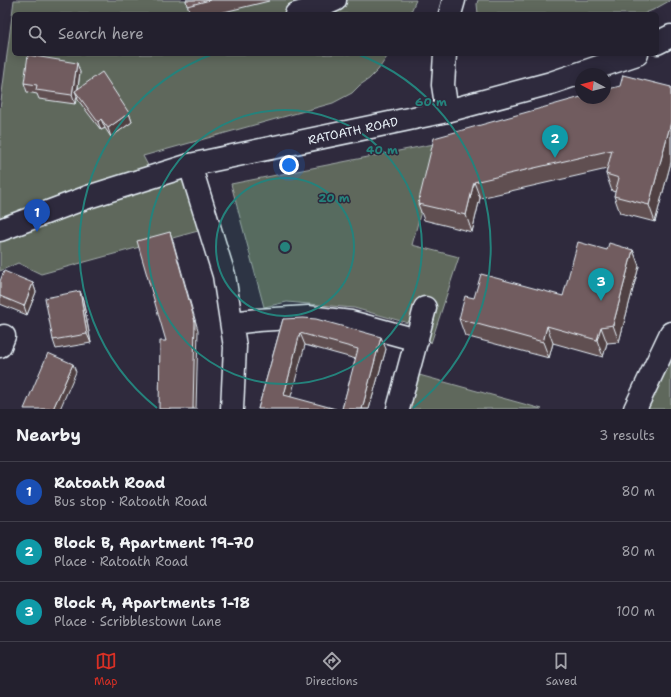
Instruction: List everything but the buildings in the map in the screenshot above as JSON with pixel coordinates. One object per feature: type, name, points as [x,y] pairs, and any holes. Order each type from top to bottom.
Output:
[{"type":"street","points":[[303,12],[335,0]]},
{"type":"street","points":[[451,12],[454,0]]},
{"type":"street","points":[[659,42],[671,36]]},
{"type":"street","points":[[445,56],[443,85],[447,111]]},
{"type":"street","name":"RATOATH ROAD","points":[[0,230],[88,197],[190,165],[447,111],[551,83],[631,56]]},
{"type":"street","points":[[190,165],[224,275],[235,346],[232,409]]},
{"type":"street","points":[[398,409],[425,308]]},
{"type":"street","points":[[232,323],[308,317],[351,322],[417,340]]},
{"type":"street","points":[[635,409],[671,333]]},
{"type":"green space","points":[[14,0],[416,0],[411,12],[12,12]]},
{"type":"green space","points":[[478,0],[671,0],[648,12],[478,12]]},
{"type":"green space","points":[[12,16],[12,56],[388,56],[378,70],[369,79],[352,93],[333,103],[143,156],[155,179],[0,234],[0,109]]},
{"type":"green space","points":[[439,143],[412,245],[459,257],[431,343],[419,326],[354,308],[287,302],[264,307],[231,184]]},
{"type":"green space","points":[[191,168],[209,228],[41,274],[18,263],[0,271],[0,237]]},
{"type":"green space","points":[[671,361],[671,409],[647,409],[648,398]]},
{"type":"green space","points":[[412,373],[542,409],[402,409]]},
{"type":"place","name":"Block B, Apartment 19-70","points":[[555,158]]},
{"type":"place","name":"Ratoath Road","points":[[37,232]]},
{"type":"place","name":"Block A, Apartments 1-18","points":[[601,301]]}]
